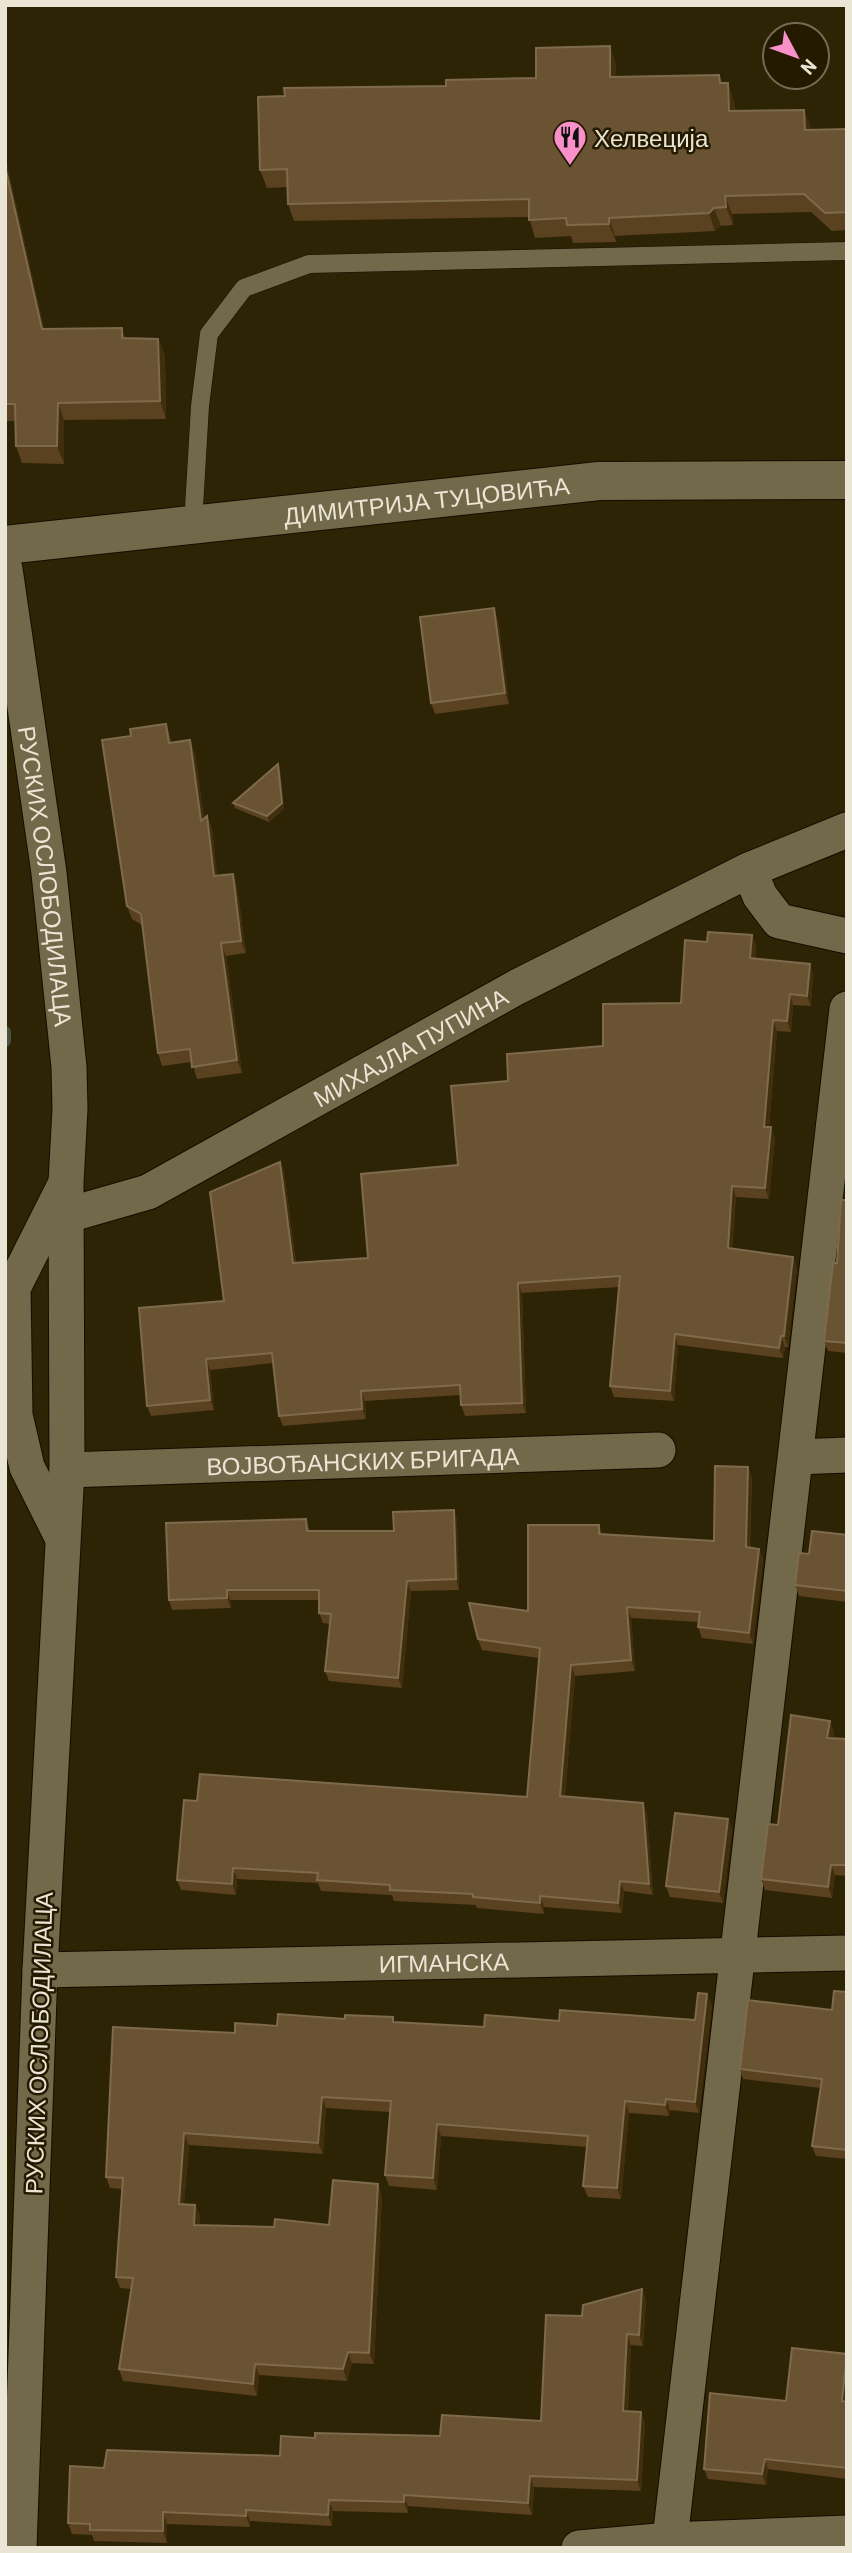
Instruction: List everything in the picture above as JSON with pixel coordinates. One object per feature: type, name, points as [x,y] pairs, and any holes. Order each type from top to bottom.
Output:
[{"type":"street","name":"ДИМИТРИЈА ТУЦОВИЋА","points":[[5,545],[599,481],[847,481]]},
{"type":"street","name":"РУСКИХ ОСЛОБОДИЛАЦА","points":[[5,569],[49,873],[69,1067],[65,1342],[67,1470],[13,2481],[19,2548]]},
{"type":"street","name":"МИХАЈЛА ПУПИНА","points":[[67,1199],[148,1192],[517,987],[749,870],[847,830]]},
{"type":"street","points":[[749,870],[760,897],[779,921],[847,936]]},
{"type":"street","points":[[669,2544],[847,1009]]},
{"type":"street","name":"РУСКИХ ОСЛОБОДИЛАЦА","points":[[62,1538],[27,1467],[10,1412],[9,1294],[67,1199]]},
{"type":"street","points":[[9,1294],[31,1298],[46,1311],[65,1342]]},
{"type":"street","name":"ВОЈВОЂАНСКИХ БРИГАДА","points":[[67,1470],[658,1450]]},
{"type":"street","points":[[796,1457],[847,1455]]},
{"type":"street","name":"ИГМАНСКА","points":[[40,1970],[847,1953]]},
{"type":"street","points":[[579,2548],[847,2533]]},
{"type":"lane","points":[[193,525],[200,406],[209,334],[244,288],[309,264],[847,251]]},
{"type":"building","name":"Хелвеција","points":[[610,46],[610,77],[719,75],[720,83],[728,83],[729,111],[804,110],[805,130],[847,129],[847,212],[825,213],[804,194],[725,196],[726,207],[714,208],[709,213],[609,218],[609,224],[567,225],[566,218],[529,220],[529,199],[288,204],[287,169],[260,170],[258,97],[285,96],[284,88],[446,86],[446,80],[536,78],[536,48]]},
{"type":"building","points":[[5,166],[42,329],[122,328],[122,338],[158,339],[160,401],[58,403],[57,446],[16,446],[15,404],[5,404]]},
{"type":"building","points":[[494,608],[505,693],[431,703],[420,617]]},
{"type":"building","points":[[166,724],[169,743],[190,740],[201,821],[207,816],[214,876],[233,874],[241,941],[221,943],[237,1060],[192,1067],[190,1049],[158,1053],[141,914],[127,906],[102,740],[131,736],[130,729]]},
{"type":"building","points":[[278,764],[282,803],[267,816],[233,803]]},
{"type":"building","points":[[708,932],[752,935],[750,958],[810,964],[807,996],[790,994],[787,1021],[773,1020],[764,1127],[771,1127],[765,1188],[732,1186],[728,1248],[793,1257],[784,1336],[781,1336],[779,1348],[675,1334],[670,1391],[610,1386],[620,1276],[518,1283],[522,1403],[461,1405],[460,1385],[361,1391],[362,1409],[279,1416],[272,1353],[206,1359],[210,1400],[147,1406],[139,1308],[224,1301],[210,1192],[280,1162],[293,1263],[368,1258],[361,1174],[458,1165],[451,1086],[508,1081],[507,1054],[603,1046],[603,1004],[681,1003],[685,940],[707,942]]},
{"type":"building","points":[[841,1200],[847,1200],[847,1343],[824,1341],[833,1263],[837,1263]]},
{"type":"building","points":[[715,1466],[748,1467],[746,1547],[759,1549],[749,1633],[698,1627],[700,1612],[627,1607],[631,1660],[571,1665],[560,1796],[643,1803],[649,1884],[620,1881],[618,1903],[540,1896],[540,1903],[473,1897],[473,1894],[390,1890],[390,1885],[317,1880],[318,1873],[233,1868],[232,1884],[177,1880],[184,1800],[197,1801],[200,1774],[527,1797],[540,1648],[478,1639],[469,1603],[528,1611],[528,1525],[599,1525],[599,1534],[714,1541]]},
{"type":"building","points":[[454,1510],[456,1579],[407,1581],[398,1678],[325,1671],[331,1614],[319,1613],[319,1590],[227,1590],[227,1598],[169,1600],[166,1523],[306,1519],[307,1531],[394,1531],[393,1512]]},
{"type":"building","points":[[812,1531],[847,1535],[847,1591],[795,1585],[799,1553],[809,1554]]},
{"type":"building","points":[[791,1715],[830,1721],[827,1738],[847,1739],[847,1865],[831,1865],[828,1887],[761,1879],[768,1824],[778,1825]]},
{"type":"building","points":[[675,1813],[728,1819],[719,1892],[666,1886]]},
{"type":"building","points":[[834,1991],[847,1992],[847,2150],[812,2146],[822,2079],[740,2069],[748,2000],[832,2010]]},
{"type":"building","points":[[698,1993],[707,1994],[695,2102],[666,2099],[665,2105],[625,2101],[617,2188],[583,2186],[588,2136],[437,2124],[433,2178],[385,2175],[391,2101],[322,2097],[318,2143],[184,2133],[179,2204],[195,2205],[194,2225],[274,2227],[275,2219],[329,2225],[333,2180],[378,2184],[369,2353],[348,2352],[343,2369],[255,2364],[253,2384],[119,2369],[133,2278],[116,2277],[123,2178],[106,2177],[113,2027],[235,2033],[235,2023],[277,2026],[278,2014],[345,2019],[345,2015],[393,2017],[393,2022],[484,2027],[485,2015],[559,2021],[560,2010],[695,2020]]},
{"type":"building","points":[[642,2289],[639,2335],[627,2334],[623,2411],[641,2412],[637,2480],[530,2476],[528,2503],[404,2495],[404,2502],[329,2500],[328,2515],[246,2510],[246,2516],[163,2512],[163,2531],[90,2530],[90,2524],[68,2523],[70,2466],[104,2468],[107,2450],[280,2456],[281,2436],[315,2438],[315,2433],[440,2436],[442,2415],[541,2421],[546,2315],[582,2316],[583,2305]]},
{"type":"building","points":[[792,2348],[847,2354],[842,2401],[847,2402],[847,2468],[765,2459],[762,2474],[704,2469],[710,2393],[786,2401]]},
{"type":"waterway","points":[[5,1032],[5,1041]]},
{"type":"place","name":"Хелвеција","points":[[570,167]]}]
